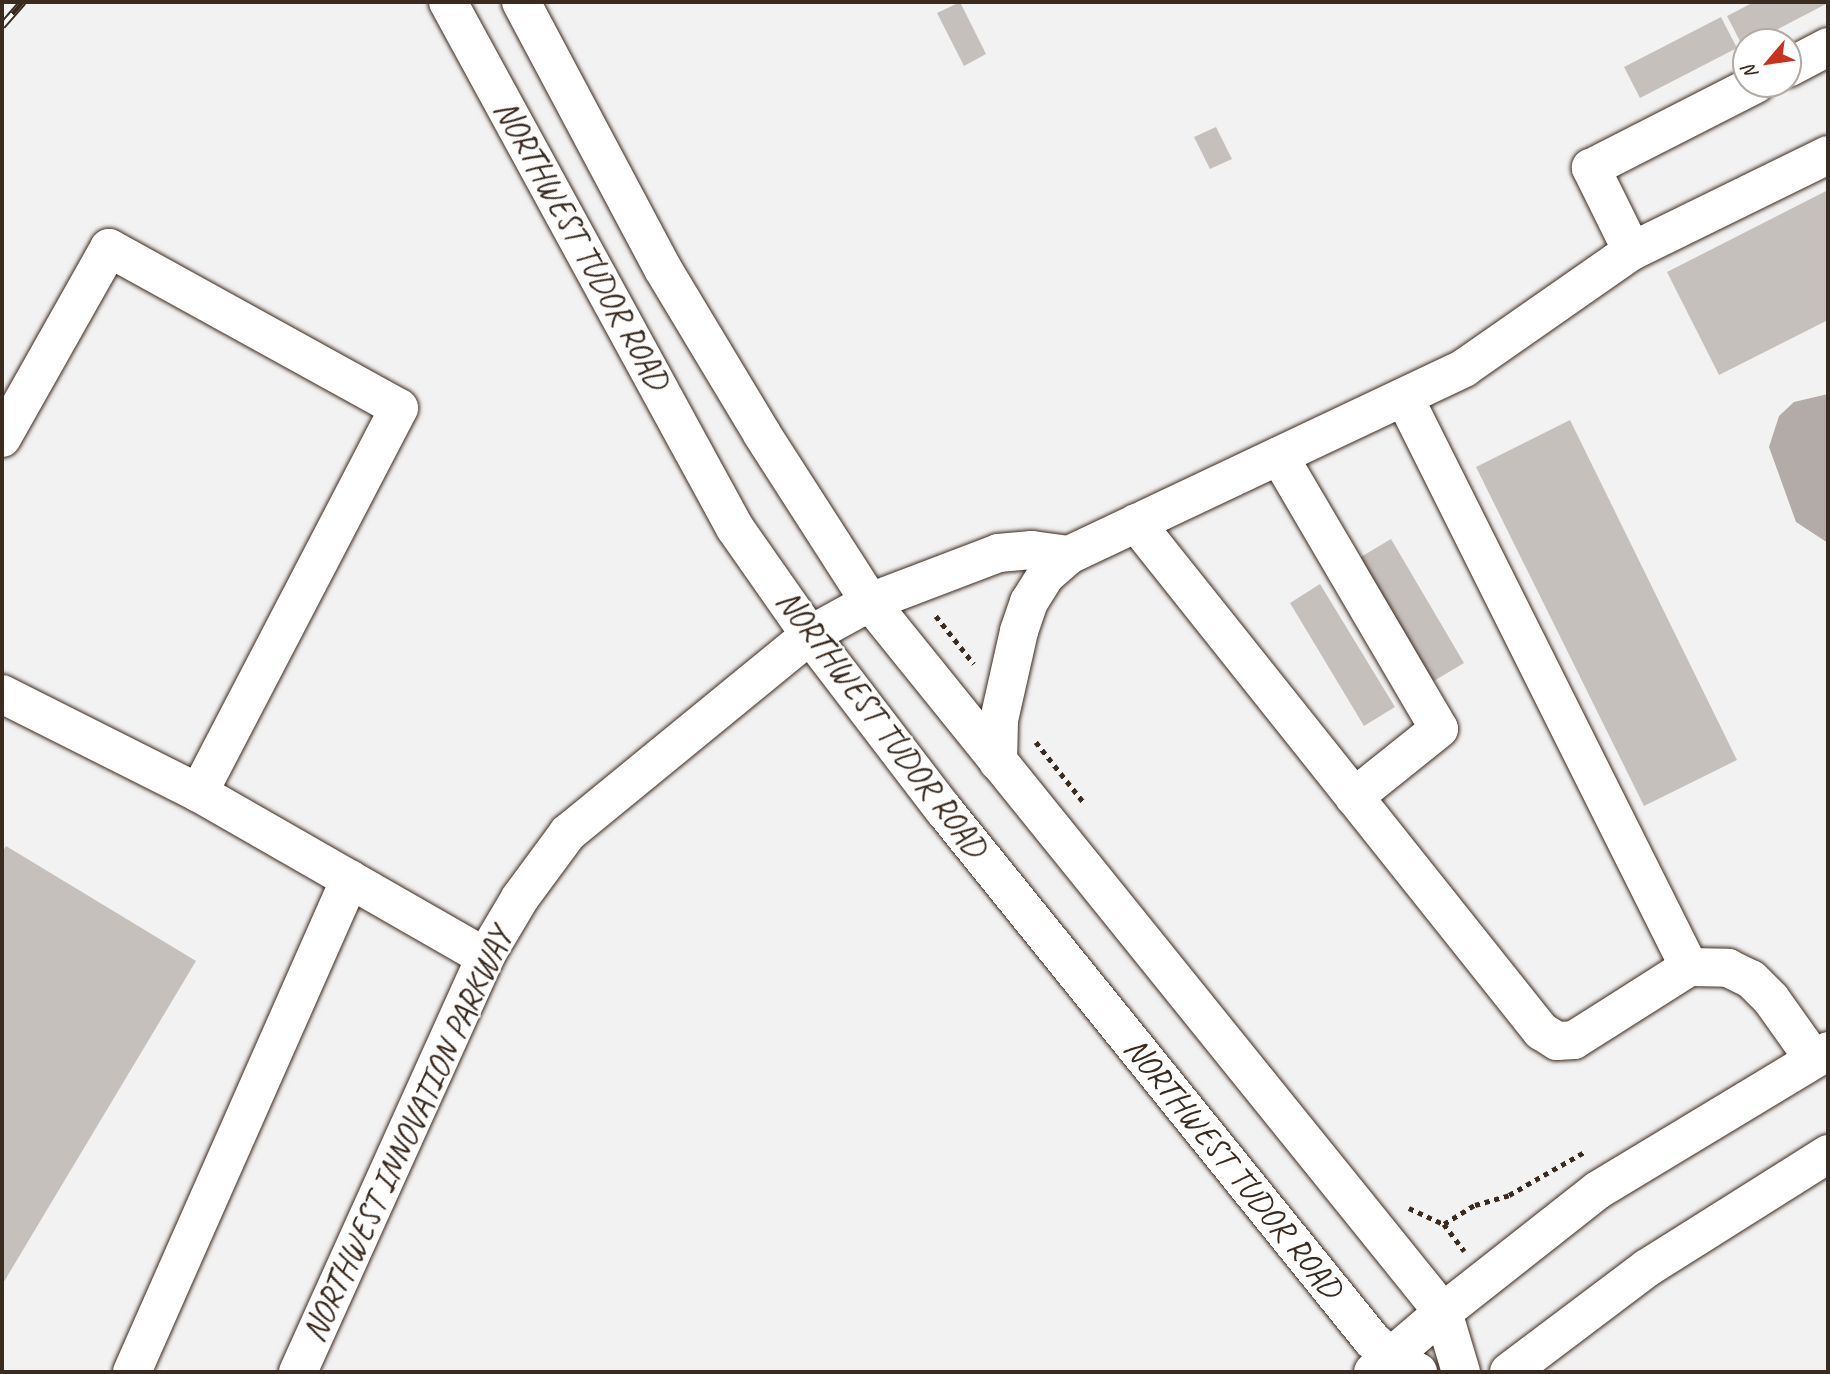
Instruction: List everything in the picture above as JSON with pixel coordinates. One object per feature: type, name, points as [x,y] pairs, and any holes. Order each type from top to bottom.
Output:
[{"type":"street","name":"NORTHWEST TUDOR ROAD","points":[[448,2],[735,528],[810,635],[944,810],[1394,1367]]},
{"type":"street","name":"NORTHWEST TUDOR ROAD","points":[[520,2],[663,269],[762,433],[870,602],[1443,1312],[1461,1372]]},
{"type":"street","points":[[1802,61],[1828,47]]},
{"type":"street","points":[[1632,251],[1591,168],[1732,96]]},
{"type":"street","points":[[998,762],[999,720],[1019,631],[1029,602],[1045,576],[1069,555],[1464,369],[1632,251],[1828,155]]},
{"type":"street","points":[[2,438],[109,248],[399,408],[198,793]]},
{"type":"street","points":[[1404,397],[1689,967]]},
{"type":"street","points":[[1279,456],[1439,729],[1354,797]]},
{"type":"street","points":[[1136,523],[1541,1031],[1557,1041],[1574,1040],[1689,967],[1728,968],[1751,979],[1820,1055],[1598,1190],[1443,1312],[1394,1367]]},
{"type":"street","name":"NORTHWEST INNOVATION PARKWAY","points":[[298,1372],[485,957],[520,898],[568,833],[810,635],[870,602],[998,552],[1032,550],[1069,555]]},
{"type":"street","points":[[2,694],[198,793],[485,957]]},
{"type":"street","points":[[132,1372],[350,879]]},
{"type":"street","points":[[1509,1372],[1647,1268],[1828,1154]]},
{"type":"path","points":[[1444,1224],[1475,1205],[1509,1195],[1588,1149]]},
{"type":"shaded area","points":[[1828,394],[1828,543],[1796,522],[1769,447],[1779,416],[1794,402]]},
{"type":"building","points":[[960,2],[986,54],[964,66],[937,13]]},
{"type":"building","points":[[1754,2],[1828,2],[1780,28],[1733,28],[1727,16]]},
{"type":"building","points":[[1721,17],[1732,38],[1732,51],[1640,98],[1624,67]]},
{"type":"building","points":[[1216,127],[1232,159],[1210,169],[1194,137]]},
{"type":"building","points":[[1828,190],[1828,320],[1719,375],[1667,272]]},
{"type":"building","points":[[1570,420],[1737,760],[1644,806],[1476,467]]},
{"type":"building","points":[[1391,539],[1464,663],[1432,682],[1359,558]]},
{"type":"building","points":[[1320,584],[1395,707],[1364,726],[1290,603]]},
{"type":"building","points":[[6,846],[196,961],[2,1285],[2,853]]},
{"type":"railway","points":[[2,26],[23,2]]}]
